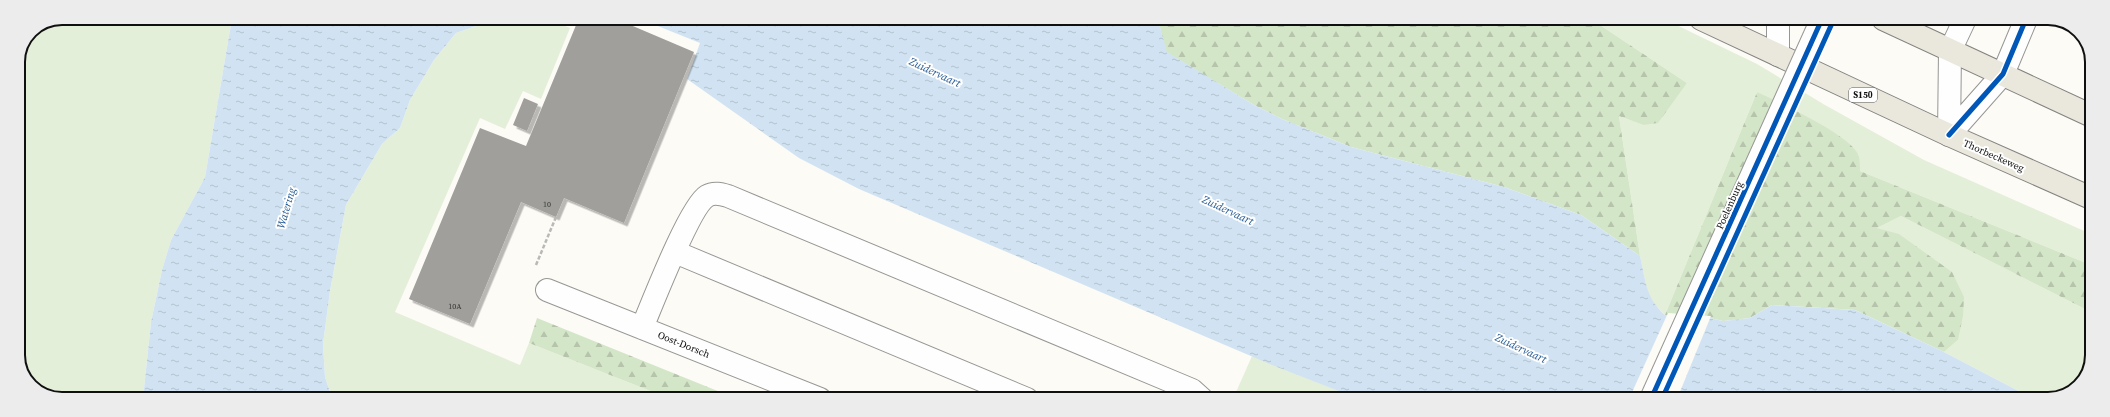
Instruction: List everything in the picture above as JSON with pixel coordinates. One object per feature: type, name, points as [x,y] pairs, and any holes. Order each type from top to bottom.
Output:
[{"type":"main road","name":"Thorbeckeweg","points":[[1714,25],[1949,135],[2085,195]]},
{"type":"main road","points":[[1896,25],[2085,113]]},
{"type":"street","points":[[1778,25],[1778,54]]},
{"type":"street","name":"Poelenburg","points":[[1654,392],[1819,25]]},
{"type":"street","points":[[1949,135],[1950,51],[1962,25]]},
{"type":"street","points":[[1949,135],[2003,74],[2023,25]]},
{"type":"street","points":[[642,328],[675,252],[698,205],[708,196],[718,193],[1194,392]]},
{"type":"street","points":[[675,252],[1010,392]]},
{"type":"street","name":"Oost-Dorsch","points":[[547,290],[805,392]]},
{"type":"green space","points":[[62,25],[231,25],[205,177],[171,240],[162,270],[151,322],[144,392],[55,391],[43,387],[30,374],[25,358],[25,62],[31,41],[41,31],[48,28]]},
{"type":"green space","points":[[479,25],[563,25],[570,28],[541,99],[523,91],[505,129],[480,118],[395,312],[520,365],[529,343],[653,392],[330,392],[325,377],[323,344],[330,291],[346,205],[382,144],[400,128],[410,100],[434,60],[456,33]]},
{"type":"green space","points":[[1159,25],[1600,25],[1687,83],[1658,123],[1643,125],[1619,116],[1640,256],[1581,215],[1504,187],[1351,147],[1282,119],[1254,105],[1166,52]]},
{"type":"green space","points":[[1600,25],[1676,25],[1757,64],[1825,105],[1924,160],[2085,231],[2085,263],[1860,171],[1859,155],[1757,92],[1665,315],[1654,304],[1648,295],[1640,256],[1619,116],[1643,125],[1687,83]]},
{"type":"green space","points":[[1757,92],[1797,111],[1829,129],[1843,139],[1859,156],[1860,171],[2085,263],[2085,309],[1901,216],[1877,228],[1899,234],[1952,272],[1964,297],[1963,316],[1958,340],[1944,352],[1855,310],[1772,305],[1750,318],[1723,321],[1710,318],[1665,315]]},
{"type":"green space","points":[[1901,216],[2085,309],[2085,355],[2080,374],[2069,386],[2062,389],[2048,392],[2021,392],[1944,352],[1958,340],[1877,228]]},
{"type":"green space","points":[[537,318],[720,392],[653,392],[529,343]]},
{"type":"green space","points":[[1252,356],[1342,392],[1236,392]]},
{"type":"water","name":"Watering","points":[[231,25],[479,25],[456,33],[434,60],[410,100],[400,128],[382,144],[346,205],[330,291],[323,344],[325,377],[330,392],[144,392],[151,322],[162,270],[171,240],[205,177]]},
{"type":"water","name":"Zuidervaart","points":[[655,25],[1159,25],[1167,52],[1254,105],[1282,119],[1351,147],[1504,187],[1581,215],[1640,256],[1647,288],[1658,308],[1665,315],[1710,318],[1723,321],[1750,318],[1772,305],[1855,310],[1944,352],[2021,392],[1341,392],[1272,365],[859,189],[799,158],[687,79],[700,43]]},
{"type":"pier","points":[[1668,313],[1711,316],[1680,392],[1632,392]]},
{"type":"building","points":[[576,25],[630,25],[694,52],[624,223],[564,198],[556,217],[521,202],[470,324],[409,299],[480,128],[526,146]]},
{"type":"building","points":[[524,98],[538,104],[527,131],[513,125]]},
{"type":"cycle path","points":[[1654,392],[1819,25]]},
{"type":"cycle path","points":[[1665,392],[1831,25]]},
{"type":"cycle path","points":[[1949,135],[2003,74],[2023,25]]}]
